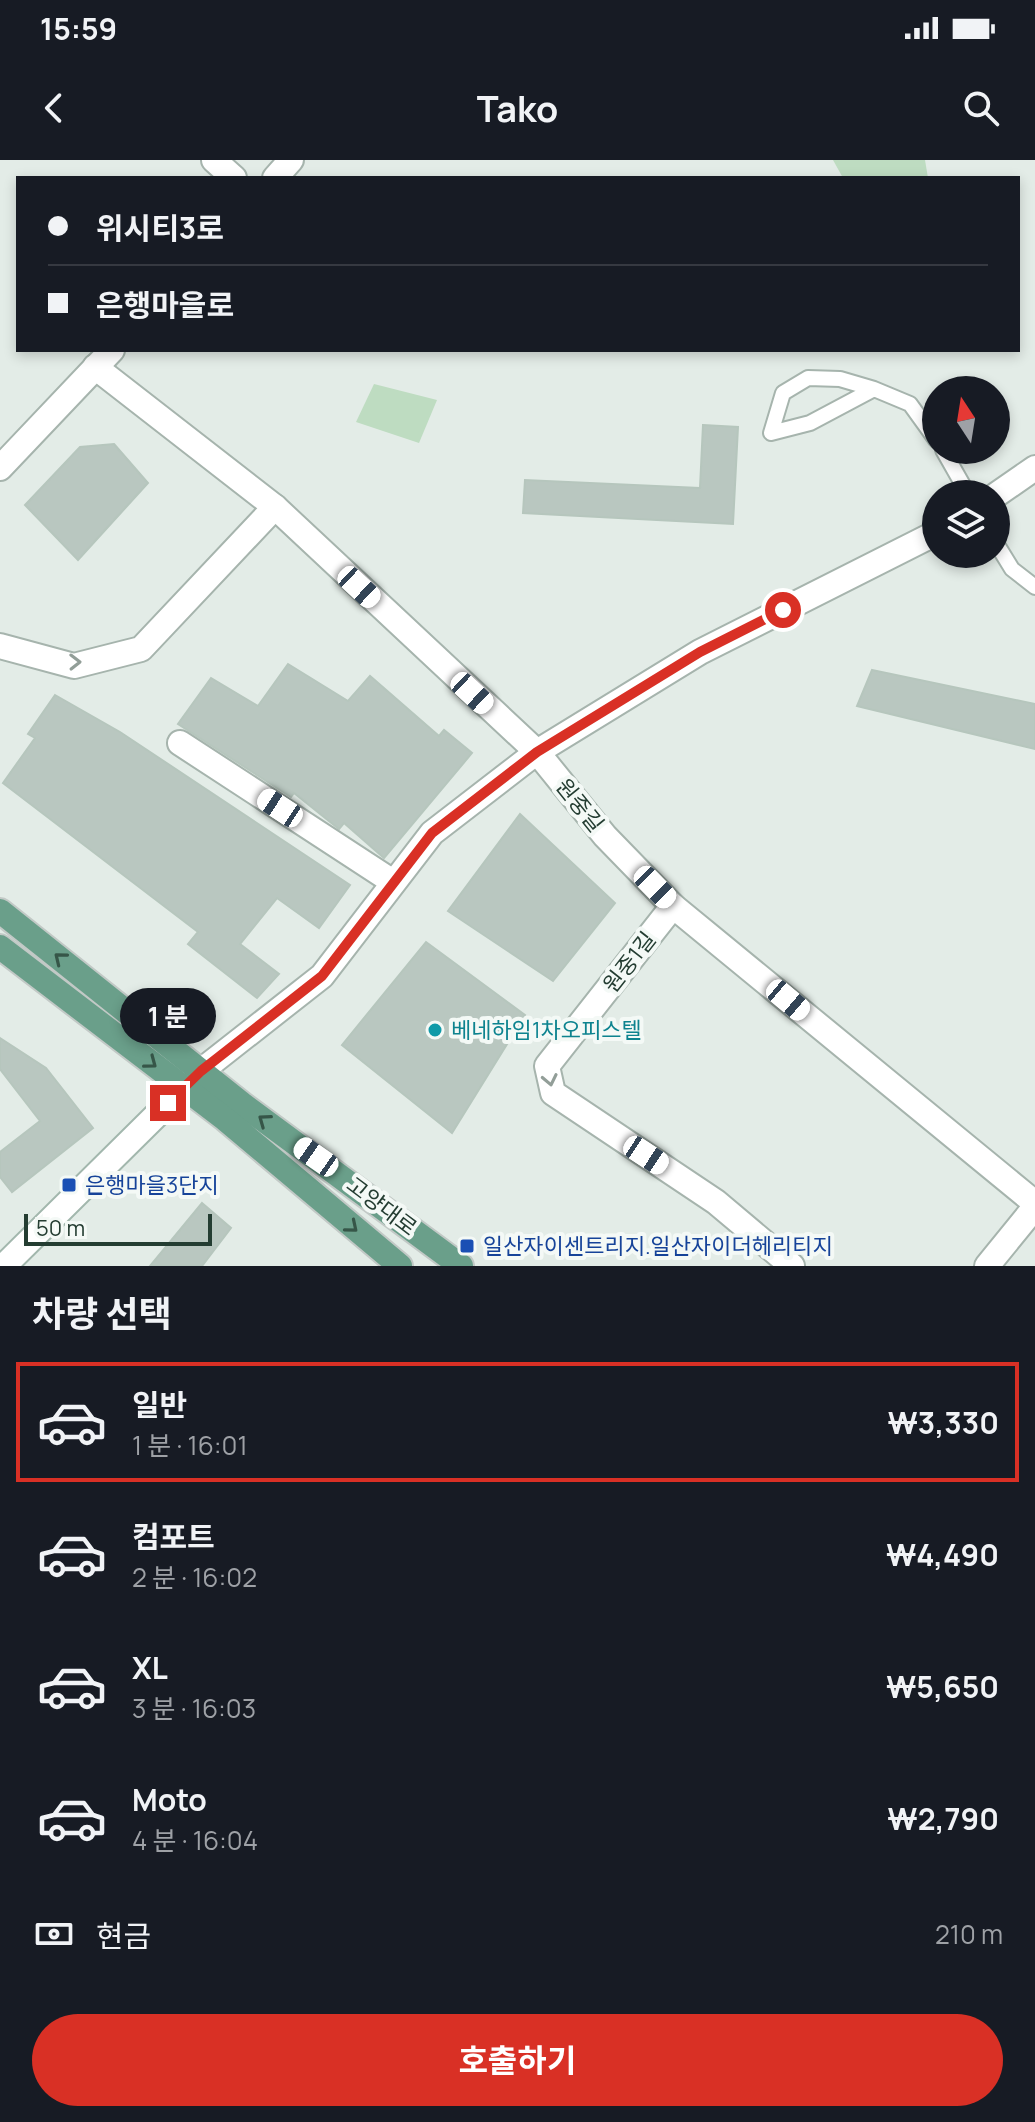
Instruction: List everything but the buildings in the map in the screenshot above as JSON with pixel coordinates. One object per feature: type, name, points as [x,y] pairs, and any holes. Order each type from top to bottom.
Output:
[{"type":"main road","name":"고양대로","points":[[0,911],[400,1266]]},
{"type":"main road","name":"고양대로","points":[[0,947],[461,1266]]},
{"type":"street","points":[[214,160],[232,176]]},
{"type":"street","points":[[277,176],[291,160]]},
{"type":"street","points":[[0,468],[104,359]]},
{"type":"street","name":"원중길","points":[[104,359],[275,507],[537,752],[605,836],[673,906],[1035,1205]]},
{"type":"street","points":[[1010,485],[1035,468]]},
{"type":"street","points":[[0,646],[74,666],[141,649],[275,507]]},
{"type":"street","points":[[4,1266],[192,1080],[322,976],[432,833],[537,752],[700,652],[922,540]]},
{"type":"street","points":[[180,743],[393,882]]},
{"type":"street","name":"원중1길","points":[[673,906],[547,1066],[553,1093],[716,1202],[792,1266]]},
{"type":"street","points":[[987,1266],[1035,1205]]},
{"type":"lane","points":[[874,389],[810,423],[771,433],[783,393],[808,378],[840,379],[874,389],[910,404],[922,421]]},
{"type":"lane","points":[[1010,566],[1035,587]]},
{"type":"green space","points":[[833,160],[925,160],[928,176],[842,176]]},
{"type":"green space","points":[[374,384],[437,400],[419,443],[356,422]]},
{"type":"place","name":"베네하임1차오피스텔","points":[[435,1030]]},
{"type":"place","name":"은행마을3단지","points":[[69,1185]]},
{"type":"place","name":"일산자이센트리지.일산자이더헤리티지","points":[[467,1246]]},
{"type":"route","points":[[168,1103],[201,1071],[322,976],[432,833],[537,752],[700,652],[783,610]]}]
